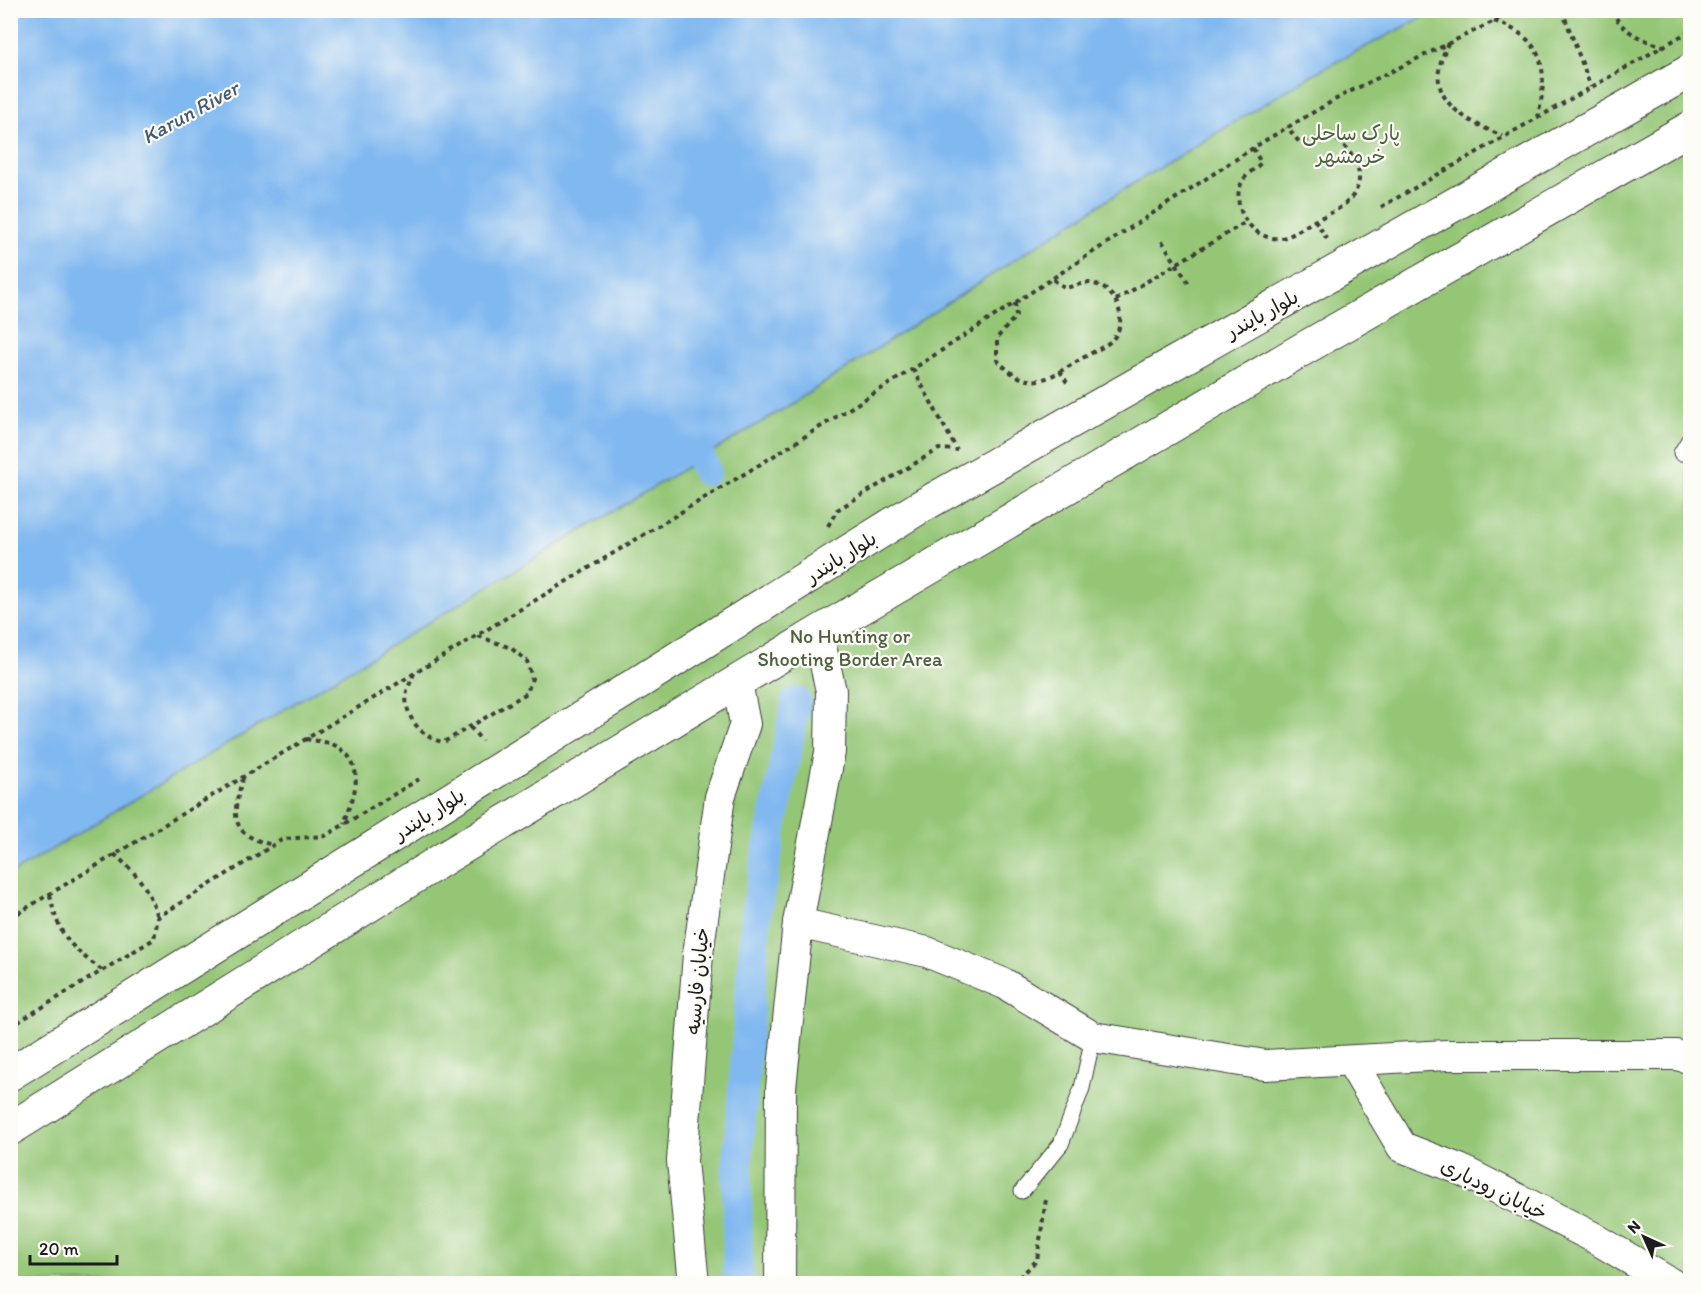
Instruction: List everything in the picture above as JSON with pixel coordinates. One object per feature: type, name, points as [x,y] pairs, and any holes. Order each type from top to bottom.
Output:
[{"type":"street","name":"بلوار بایندر","points":[[10,1074],[920,507],[1690,71]]},
{"type":"street","points":[[10,1129],[448,856],[818,633],[1303,349],[1690,128]]},
{"type":"street","points":[[780,1284],[781,1088],[798,923],[830,752],[831,691],[818,633]]},
{"type":"street","name":"خیابان فارسیه","points":[[694,1284],[682,1161],[698,954],[720,797],[745,724],[737,683]]},
{"type":"street","points":[[798,923],[927,952],[1005,984],[1093,1037],[1265,1065],[1446,1055],[1676,1055],[1690,1058]]},
{"type":"street","name":"خیابان رودباری","points":[[1351,1061],[1402,1147],[1459,1169],[1591,1236],[1672,1284]]},
{"type":"lane","points":[[1681,453],[1690,438]]},
{"type":"lane","points":[[1022,1191],[1061,1144],[1082,1088],[1093,1037]]},
{"type":"path","points":[[10,918],[913,369],[1287,127],[1448,42],[1516,10]]},
{"type":"path","points":[[1562,10],[1591,87]]},
{"type":"path","points":[[1612,10],[1617,22],[1640,39],[1664,46]]},
{"type":"path","points":[[1494,21],[1522,33],[1540,58],[1545,85],[1538,117]]},
{"type":"path","points":[[1448,42],[1439,71],[1443,94],[1459,115],[1502,136]]},
{"type":"path","points":[[1253,148],[1261,163],[1242,182],[1238,205],[1246,222],[1264,235],[1284,238],[1347,203],[1359,182],[1358,162],[1346,146],[1332,136],[1299,142],[1287,127]]},
{"type":"path","points":[[1315,220],[1327,239]]},
{"type":"path","points":[[1116,300],[1246,222]]},
{"type":"path","points":[[1162,241],[1188,284]]},
{"type":"path","points":[[1015,303],[1016,316],[997,338],[997,360],[1012,375],[1030,382],[1047,380],[1113,339],[1121,318],[1116,300],[1101,286],[1088,283],[1066,288],[1052,279]]},
{"type":"path","points":[[913,369],[957,450]]},
{"type":"path","points":[[1060,371],[1070,389]]},
{"type":"path","points":[[415,672],[407,693],[410,715],[421,733],[432,741],[444,742],[527,693],[532,678],[527,661],[511,648],[475,635]]},
{"type":"path","points":[[470,727],[482,741]]},
{"type":"path","points":[[305,739],[338,747],[355,765],[358,786],[344,824]]},
{"type":"path","points":[[243,777],[236,800],[236,822],[251,840],[274,845]]},
{"type":"path","points":[[114,854],[136,874],[150,894],[158,917]]},
{"type":"path","points":[[50,895],[56,922],[67,942],[102,970]]},
{"type":"path","points":[[1013,1284],[1037,1260],[1046,1210],[1045,1164]]},
{"type":"green space","name":"No Hunting or Shooting Border Area","points":[[10,11],[1690,11],[1690,1283],[11,1283]]},
{"type":"water","name":"Karun River","points":[[10,11],[1435,11],[1315,73],[1115,195],[790,405],[11,874]]},
{"type":"waterway","points":[[685,421],[706,471]]},
{"type":"waterway","points":[[738,1284],[737,1170],[757,907],[796,702]]},
{"type":"park label","name":"پارک ساحلی خرمشهر","points":[[1351,144]]}]
